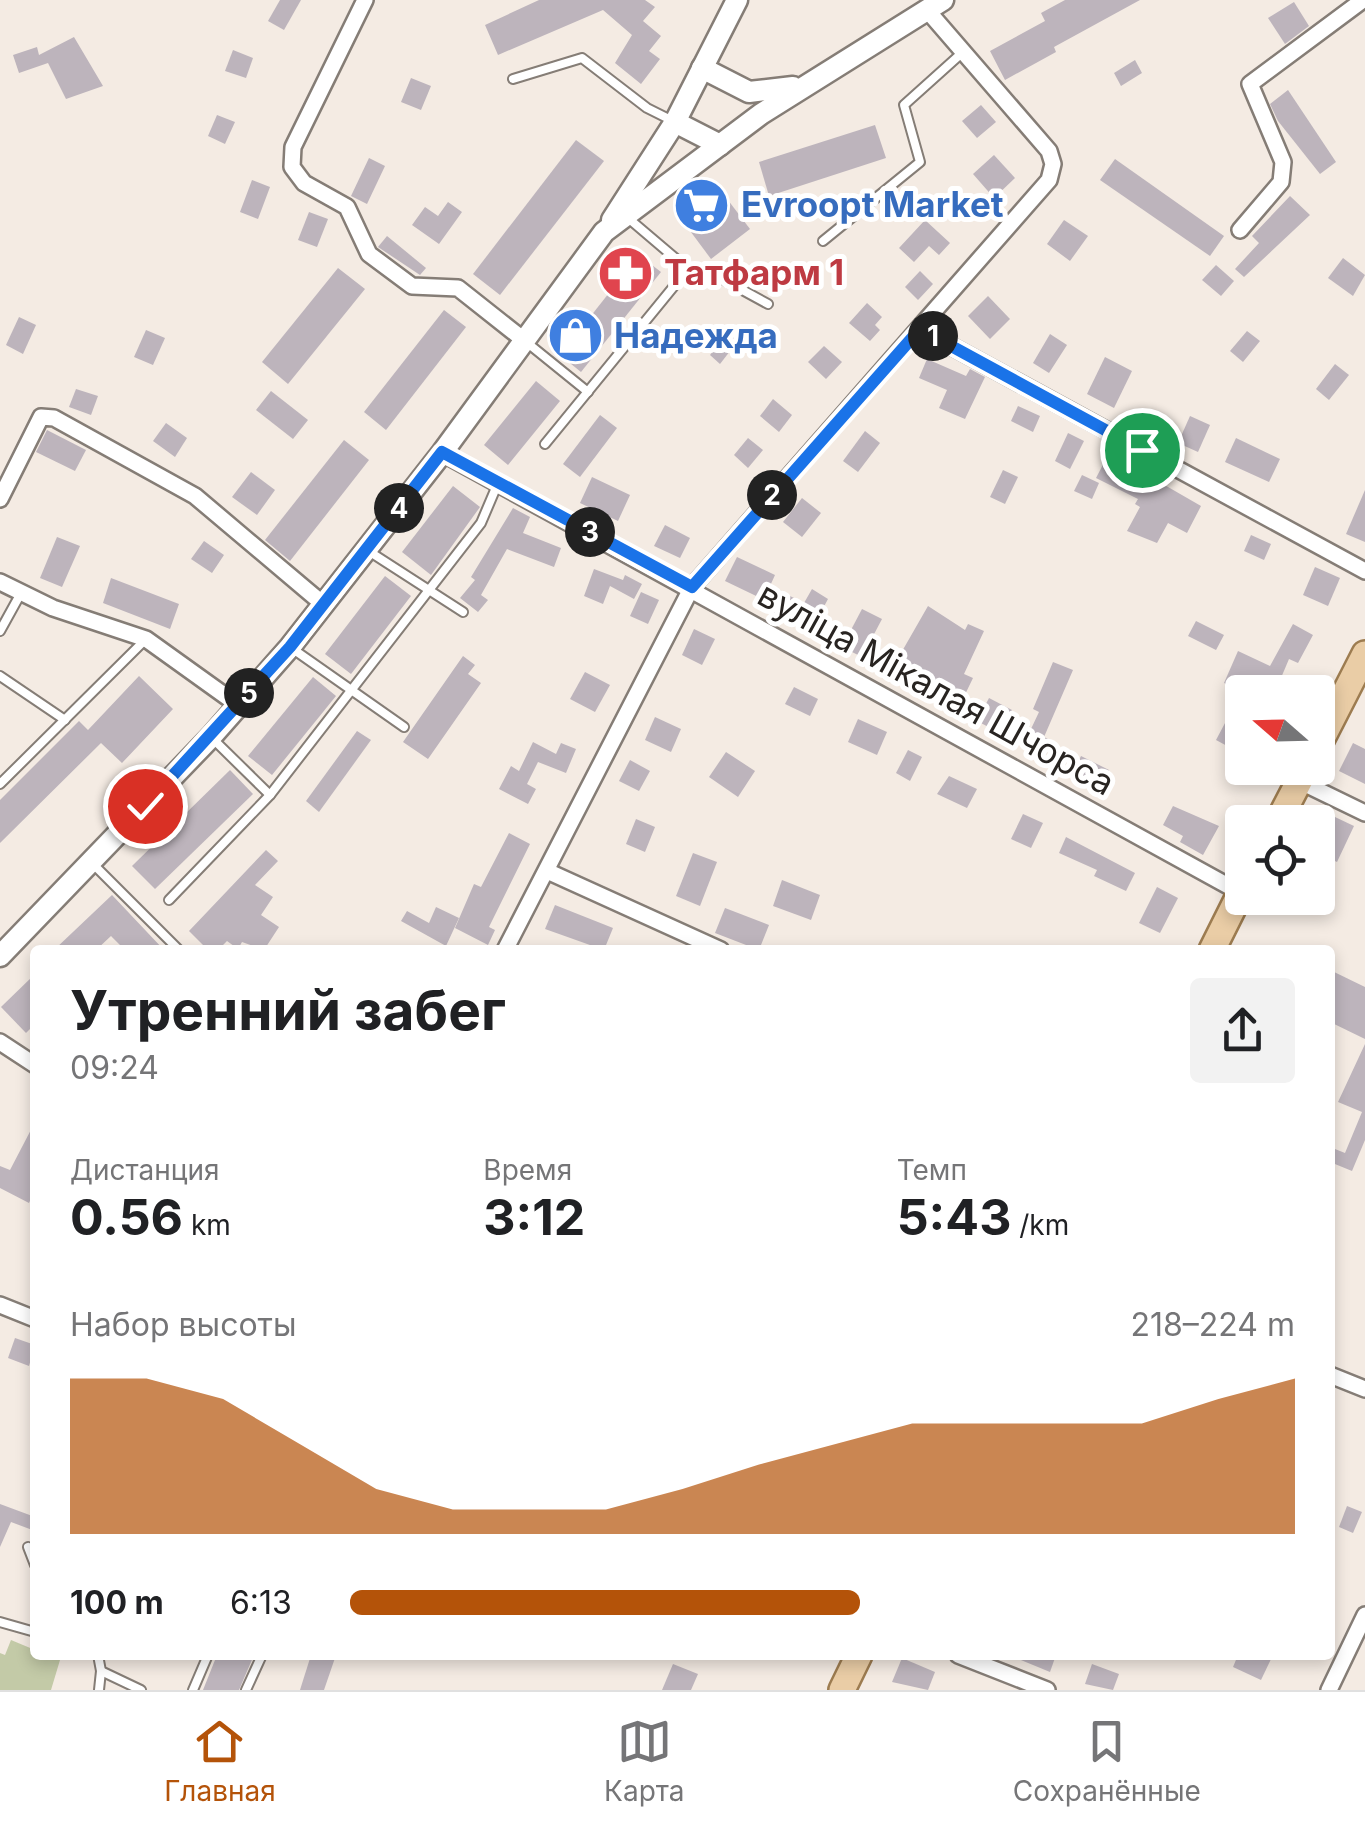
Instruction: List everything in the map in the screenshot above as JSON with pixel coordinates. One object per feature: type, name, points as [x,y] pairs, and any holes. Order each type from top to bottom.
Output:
[{"type":"main road","points":[[1335,713],[1365,654]]},
{"type":"main road","points":[[1215,945],[1230,915]]},
{"type":"main road","points":[[842,1690],[857,1660]]},
{"type":"street","points":[[364,0],[293,147],[292,167],[304,183],[347,207],[368,254],[412,286],[458,288],[525,342]]},
{"type":"street","points":[[0,956],[211,737],[290,647],[442,452],[604,232],[675,122],[737,0]]},
{"type":"street","points":[[1240,230],[1281,182],[1283,162],[1250,84],[1363,0]]},
{"type":"street","points":[[508,945],[692,587],[1049,180],[1053,164],[1049,150],[963,52],[935,5],[804,84],[604,232]]},
{"type":"street","points":[[702,68],[756,93],[804,84]]},
{"type":"street","points":[[675,122],[720,145]]},
{"type":"street","points":[[920,329],[1365,570]]},
{"type":"street","points":[[0,498],[32,429],[41,417],[54,418],[195,496],[323,604]]},
{"type":"street","name":"вуліца Мікалая Шчорса","points":[[442,452],[1225,883]]},
{"type":"street","points":[[0,582],[146,639],[238,705]]},
{"type":"street","points":[[1320,785],[1365,813]]},
{"type":"street","points":[[547,871],[710,945]]},
{"type":"street","points":[[0,1042],[30,1062]]},
{"type":"street","points":[[0,1305],[30,1317]]},
{"type":"street","points":[[1335,1376],[1365,1388]]},
{"type":"street","points":[[1329,1690],[1365,1615]]},
{"type":"street","points":[[971,1660],[1048,1690]]},
{"type":"lane","points":[[824,241],[920,162],[904,106],[963,52]]},
{"type":"lane","points":[[513,78],[582,58],[647,108],[675,122]]},
{"type":"lane","points":[[626,216],[688,269],[713,274],[768,304]]},
{"type":"lane","points":[[545,444],[688,269]]},
{"type":"lane","points":[[525,342],[588,392]]},
{"type":"lane","points":[[168,900],[270,795],[482,523],[498,483]]},
{"type":"lane","points":[[366,549],[426,592],[463,612]]},
{"type":"lane","points":[[0,631],[20,593]]},
{"type":"lane","points":[[0,784],[146,639]]},
{"type":"lane","points":[[290,647],[404,727]]},
{"type":"lane","points":[[0,676],[65,720]]},
{"type":"lane","points":[[211,737],[270,795]]},
{"type":"lane","points":[[92,863],[174,945]]},
{"type":"lane","points":[[28,1547],[30,1552]]},
{"type":"lane","points":[[0,1622],[30,1631]]},
{"type":"lane","points":[[98,1690],[99,1660]]},
{"type":"lane","points":[[193,1690],[206,1660]]},
{"type":"lane","points":[[246,1690],[260,1660]]},
{"type":"lane","points":[[101,1671],[141,1690]]},
{"type":"green space","points":[[11,1640],[30,1648],[30,1660],[60,1660],[51,1690],[0,1690],[0,1653],[5,1655]]},
{"type":"building","points":[[280,0],[301,0],[284,30],[268,21]]},
{"type":"building","points":[[539,0],[645,0],[655,7],[643,21],[661,36],[649,51],[660,59],[641,84],[615,63],[632,35],[603,10],[498,55],[485,25]]},
{"type":"building","points":[[1065,0],[1140,0],[1054,47],[1056,52],[1005,80],[990,51],[1045,21],[1041,13]]},
{"type":"building","points":[[1294,2],[1309,26],[1285,44],[1268,18]]},
{"type":"building","points":[[74,37],[103,86],[66,99],[48,63],[19,73],[13,55],[37,47],[39,55]]},
{"type":"building","points":[[233,50],[253,58],[246,78],[225,71]]},
{"type":"building","points":[[1135,60],[1142,73],[1121,86],[1114,73]]},
{"type":"building","points":[[411,78],[431,86],[421,110],[401,102]]},
{"type":"building","points":[[1288,90],[1336,162],[1320,174],[1278,121],[1270,104]]},
{"type":"building","points":[[981,105],[996,122],[977,138],[962,121]]},
{"type":"building","points":[[217,115],[235,122],[225,144],[208,136]]},
{"type":"building","points":[[875,125],[886,158],[769,196],[759,162]]},
{"type":"building","points":[[576,140],[604,161],[500,295],[473,274]]},
{"type":"building","points":[[994,155],[1015,178],[994,198],[973,174]]},
{"type":"building","points":[[369,158],[385,166],[367,204],[351,196]]},
{"type":"building","points":[[1115,159],[1224,236],[1210,256],[1100,180]]},
{"type":"building","points":[[252,180],[270,187],[258,219],[240,212]]},
{"type":"building","points":[[715,183],[750,229],[711,259],[676,212]]},
{"type":"building","points":[[1290,196],[1310,215],[1244,277],[1235,269],[1259,243],[1252,236]]},
{"type":"building","points":[[448,202],[462,212],[439,244],[412,225],[425,207],[438,216]]},
{"type":"building","points":[[309,212],[328,219],[317,247],[298,240]]},
{"type":"building","points":[[925,220],[950,243],[939,255],[929,246],[914,262],[899,248]]},
{"type":"building","points":[[1064,220],[1088,236],[1070,261],[1047,244]]},
{"type":"building","points":[[387,236],[426,268],[420,275],[378,247]]},
{"type":"building","points":[[639,255],[661,272],[581,372],[560,355]]},
{"type":"building","points":[[1343,258],[1365,275],[1353,296],[1328,278]]},
{"type":"building","points":[[1216,265],[1234,281],[1221,296],[1202,280]]},
{"type":"building","points":[[338,268],[365,289],[288,384],[262,362]]},
{"type":"building","points":[[920,271],[933,284],[918,300],[905,287]]},
{"type":"building","points":[[988,296],[1010,319],[990,339],[968,316]]},
{"type":"building","points":[[867,303],[882,317],[875,325],[880,330],[870,341],[849,323]]},
{"type":"building","points":[[444,310],[466,327],[386,430],[364,412]]},
{"type":"building","points":[[19,317],[36,325],[23,354],[6,345]]},
{"type":"building","points":[[734,324],[744,333],[720,364],[710,355]]},
{"type":"building","points":[[146,330],[165,338],[153,365],[134,357]]},
{"type":"building","points":[[1247,331],[1260,341],[1243,362],[1230,351]]},
{"type":"building","points":[[1050,334],[1067,345],[1049,373],[1033,363]]},
{"type":"building","points":[[824,346],[842,362],[826,379],[808,362]]},
{"type":"building","points":[[1105,357],[1132,371],[1114,408],[1087,394]]},
{"type":"building","points":[[927,359],[966,376],[970,369],[985,377],[965,419],[939,408],[947,390],[919,378]]},
{"type":"building","points":[[1335,364],[1349,375],[1329,400],[1316,389]]},
{"type":"building","points":[[536,381],[560,401],[508,465],[484,445]]},
{"type":"building","points":[[76,389],[98,396],[91,415],[69,407]]},
{"type":"building","points":[[271,391],[308,420],[293,439],[256,410]]},
{"type":"building","points":[[773,399],[792,415],[779,432],[760,416]]},
{"type":"building","points":[[1018,406],[1040,416],[1033,432],[1011,421]]},
{"type":"building","points":[[600,415],[617,428],[580,477],[563,464]]},
{"type":"building","points":[[1190,416],[1210,425],[1198,452],[1178,443]]},
{"type":"building","points":[[166,423],[187,438],[175,457],[153,441]]},
{"type":"building","points":[[47,430],[86,450],[75,471],[36,452]]},
{"type":"building","points":[[865,431],[880,443],[858,472],[843,461]]},
{"type":"building","points":[[1068,433],[1084,441],[1070,469],[1055,461]]},
{"type":"building","points":[[748,438],[763,450],[748,468],[734,455]]},
{"type":"building","points":[[1236,438],[1280,459],[1269,482],[1225,462]]},
{"type":"building","points":[[344,440],[369,460],[290,561],[265,540]]},
{"type":"building","points":[[1109,453],[1201,506],[1187,533],[1168,523],[1157,543],[1127,531],[1140,507],[1135,504],[1138,499],[1096,478]]},
{"type":"building","points":[[1003,470],[1018,477],[1005,504],[990,497]]},
{"type":"building","points":[[251,472],[275,490],[257,515],[232,497]]},
{"type":"building","points":[[1082,475],[1099,483],[1092,499],[1074,491]]},
{"type":"building","points":[[592,477],[630,495],[618,521],[580,503]]},
{"type":"building","points":[[453,486],[480,507],[431,575],[402,552]]},
{"type":"building","points":[[1365,490],[1365,542],[1346,534]]},
{"type":"building","points":[[802,498],[821,513],[802,537],[783,522]]},
{"type":"building","points":[[513,508],[530,517],[523,533],[561,548],[554,567],[507,549],[481,595],[488,600],[478,612],[460,598],[475,580],[471,577]]},
{"type":"building","points":[[665,525],[690,538],[680,558],[654,546]]},
{"type":"building","points":[[1251,535],[1271,544],[1264,560],[1244,551]]},
{"type":"building","points":[[57,537],[80,546],[62,587],[40,578]]},
{"type":"building","points":[[204,541],[224,555],[212,573],[191,559]]},
{"type":"building","points":[[737,557],[775,575],[770,586],[804,603],[812,589],[828,599],[813,627],[791,615],[787,623],[771,615],[775,605],[725,581]]},
{"type":"building","points":[[1315,567],[1340,578],[1328,606],[1303,595]]},
{"type":"building","points":[[594,569],[623,580],[625,575],[642,584],[634,599],[610,586],[603,604],[584,596]]},
{"type":"building","points":[[385,576],[411,596],[351,674],[325,654]]},
{"type":"building","points":[[111,578],[179,604],[170,629],[103,603]]},
{"type":"building","points":[[641,592],[659,600],[648,624],[630,616]]},
{"type":"building","points":[[928,606],[965,630],[968,624],[984,631],[964,674],[973,678],[957,711],[889,674]]},
{"type":"building","points":[[862,609],[882,619],[862,657],[842,647]]},
{"type":"building","points":[[1196,621],[1224,635],[1216,650],[1188,636]]},
{"type":"building","points":[[1293,624],[1313,635],[1298,663],[1289,659],[1282,675],[1228,675],[1238,651],[1270,666]]},
{"type":"building","points":[[694,629],[715,639],[702,665],[682,655]]},
{"type":"building","points":[[463,656],[475,665],[468,674],[481,683],[428,759],[403,742]]},
{"type":"building","points":[[1053,662],[1073,670],[1044,737],[1052,741],[1044,758],[1022,748],[1039,712],[1033,709]]},
{"type":"building","points":[[585,672],[610,685],[595,712],[570,699]]},
{"type":"building","points":[[139,676],[173,709],[122,763],[101,743],[0,843],[0,800],[79,721],[88,730]]},
{"type":"building","points":[[313,677],[336,696],[272,775],[248,756]]},
{"type":"building","points":[[794,687],[818,699],[810,716],[785,704]]},
{"type":"building","points":[[989,698],[1012,710],[1000,733],[977,721]]},
{"type":"building","points":[[655,717],[681,729],[671,752],[645,740]]},
{"type":"building","points":[[858,719],[887,732],[877,755],[848,742]]},
{"type":"building","points":[[1225,723],[1225,745],[1216,740]]},
{"type":"building","points":[[357,731],[371,740],[319,812],[306,801]]},
{"type":"building","points":[[533,742],[556,754],[561,743],[576,749],[566,773],[538,762],[527,784],[536,789],[528,804],[499,789],[511,766],[519,771]]},
{"type":"building","points":[[1353,743],[1365,749],[1365,784],[1339,771]]},
{"type":"building","points":[[908,750],[922,757],[910,781],[896,773]]},
{"type":"building","points":[[726,752],[755,771],[738,797],[709,777]]},
{"type":"building","points":[[1081,756],[1109,770],[1101,787],[1073,772]]},
{"type":"building","points":[[630,760],[650,771],[639,791],[619,781]]},
{"type":"building","points":[[230,770],[253,794],[155,889],[132,866]]},
{"type":"building","points":[[949,776],[977,789],[967,808],[937,794]]},
{"type":"building","points":[[1173,806],[1219,826],[1203,855],[1180,842],[1183,836],[1163,825]]},
{"type":"building","points":[[1023,814],[1043,823],[1031,848],[1011,839]]},
{"type":"building","points":[[1335,817],[1354,826],[1335,861]]},
{"type":"building","points":[[636,819],[655,827],[645,852],[626,844]]},
{"type":"building","points":[[509,833],[530,844],[489,927],[495,930],[488,945],[455,928],[474,884],[481,887]]},
{"type":"building","points":[[1066,837],[1135,873],[1126,891],[1094,876],[1097,870],[1059,853]]},
{"type":"building","points":[[266,850],[278,861],[255,885],[273,897],[261,915],[279,927],[267,945],[232,945],[227,941],[223,945],[203,945],[189,931]]},
{"type":"building","points":[[693,853],[717,862],[700,906],[676,896]]},
{"type":"building","points":[[782,880],[820,895],[811,920],[773,906]]},
{"type":"building","points":[[1157,887],[1178,898],[1160,933],[1139,923]]},
{"type":"building","points":[[112,895],[159,945],[120,945],[111,936],[101,945],[59,945]]},
{"type":"building","points":[[555,905],[613,928],[606,945],[590,945],[545,929]]},
{"type":"building","points":[[436,907],[459,918],[446,945],[401,921],[407,911],[429,923]]},
{"type":"building","points":[[725,908],[769,925],[761,945],[746,945],[715,933]]},
{"type":"building","points":[[1335,972],[1365,987],[1365,1039],[1335,1024]]},
{"type":"building","points":[[30,979],[30,1029],[26,1033],[1,1007]]},
{"type":"building","points":[[1365,1044],[1365,1140],[1352,1171],[1335,1164],[1335,1149],[1345,1153],[1362,1112],[1338,1102]]},
{"type":"building","points":[[30,1132],[29,1203],[0,1188],[0,1166],[10,1170]]},
{"type":"building","points":[[15,1338],[30,1343],[29,1366],[8,1358]]},
{"type":"building","points":[[0,1504],[30,1515],[30,1529],[11,1522],[0,1547]]},
{"type":"building","points":[[1347,1506],[1362,1512],[1353,1533],[1339,1527]]},
{"type":"building","points":[[215,1660],[252,1660],[239,1690],[203,1690]]},
{"type":"building","points":[[309,1660],[334,1660],[324,1690],[300,1690]]},
{"type":"building","points":[[901,1660],[935,1672],[928,1690],[892,1682]]},
{"type":"building","points":[[1021,1660],[1054,1660],[1050,1672]]},
{"type":"building","points":[[1236,1660],[1271,1660],[1261,1680],[1233,1667]]},
{"type":"building","points":[[673,1664],[698,1674],[691,1690],[662,1690]]},
{"type":"building","points":[[1092,1664],[1119,1674],[1113,1690],[1085,1684]]},
{"type":"place","name":"Evroopt Market","points":[[702,205]]},
{"type":"place","name":"Татфарм 1","points":[[625,273]]},
{"type":"place","name":"Надежда","points":[[575,336]]},
{"type":"route","points":[[145,806],[290,647],[442,452],[692,587],[920,329],[1142,450]]}]
